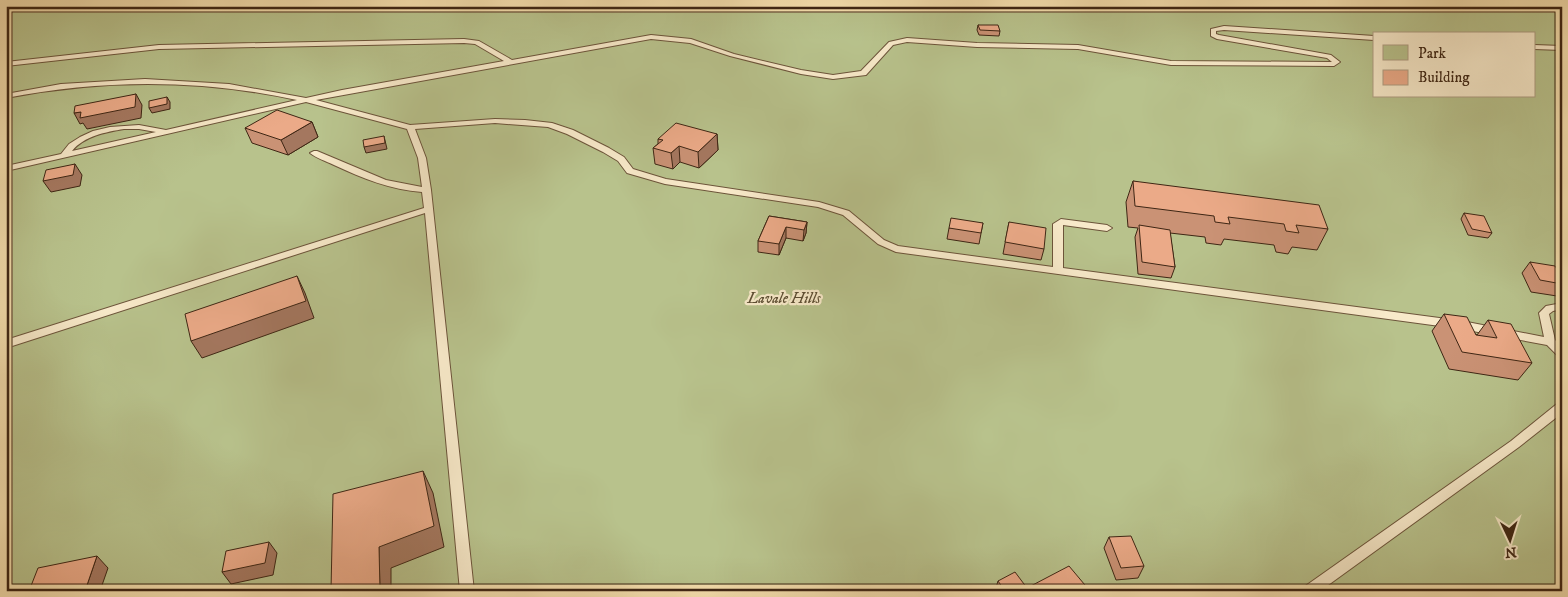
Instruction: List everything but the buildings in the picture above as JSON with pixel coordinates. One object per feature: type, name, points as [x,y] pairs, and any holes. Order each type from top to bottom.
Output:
[{"type":"lane","points":[[6,169],[304,100],[640,38],[662,37],[692,41],[732,55],[801,72],[834,77],[863,73],[891,43],[907,40],[1078,47],[1171,63],[1334,64],[1337,62],[1329,56],[1227,40],[1215,36],[1213,30],[1224,28],[1373,38]]},
{"type":"lane","points":[[6,64],[159,47],[464,41],[477,42],[511,62]]},
{"type":"lane","points":[[1536,47],[1562,48]]},
{"type":"lane","points":[[6,96],[88,84],[150,81],[231,86],[304,100],[410,127],[495,121],[548,125],[570,132],[606,150],[621,159],[630,171],[665,181],[819,205],[846,213],[882,242],[896,249],[1462,325],[1550,342],[1562,353]]},
{"type":"lane","points":[[64,156],[69,146],[80,139],[111,129],[134,126],[152,127],[164,132]]},
{"type":"lane","points":[[410,127],[422,158],[430,209],[467,591]]},
{"type":"lane","points":[[314,152],[390,184],[409,189],[427,190]]},
{"type":"lane","points":[[6,344],[430,209]]},
{"type":"lane","points":[[1058,270],[1058,224],[1061,222],[1107,228]]},
{"type":"lane","points":[[1550,342],[1544,312],[1550,308],[1562,306]]},
{"type":"lane","points":[[1309,591],[1515,444],[1562,406]]},
{"type":"green space","name":"Lavale Hills","points":[[6,6],[1562,6],[1562,591],[6,591]]}]
